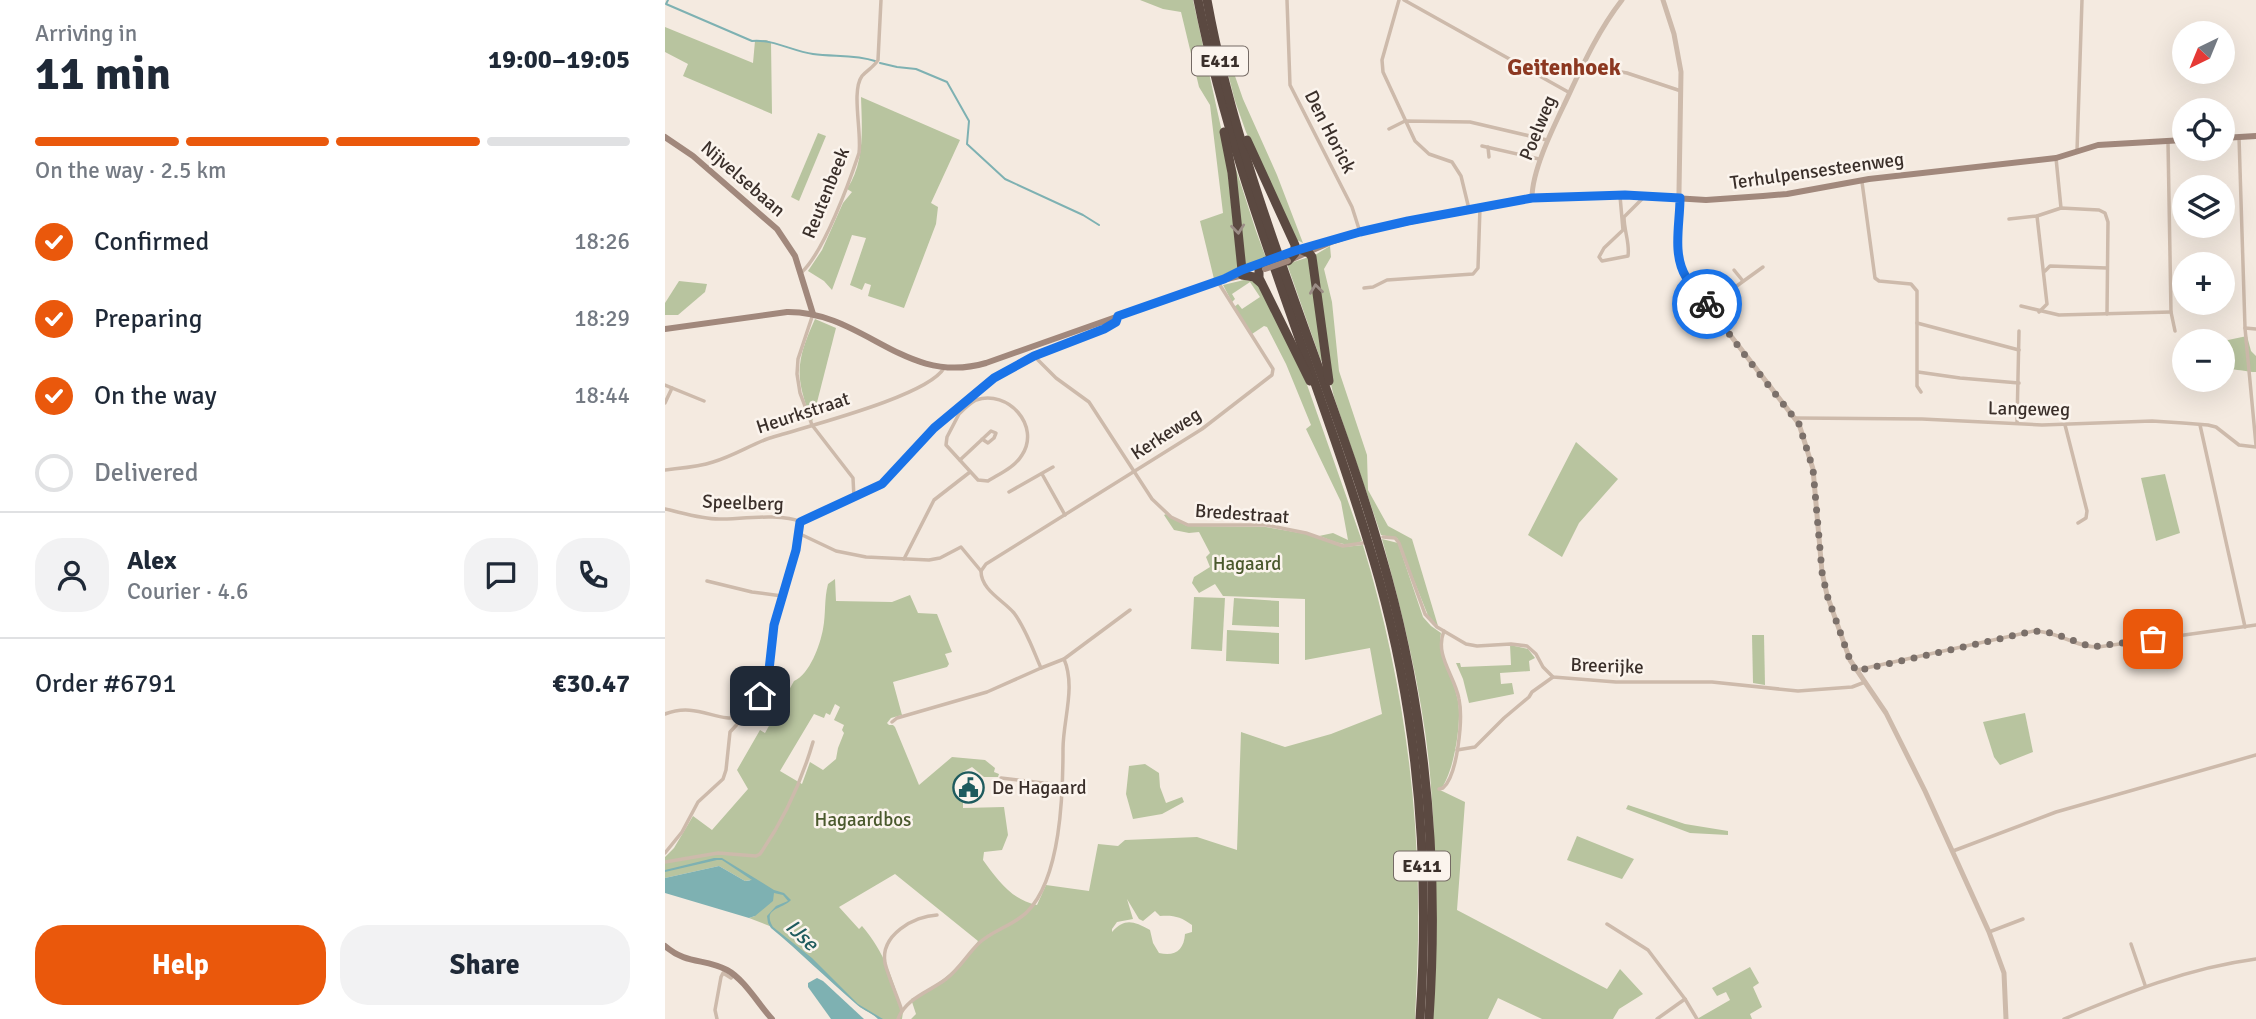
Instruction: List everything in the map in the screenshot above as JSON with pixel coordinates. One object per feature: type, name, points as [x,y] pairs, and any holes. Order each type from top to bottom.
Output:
[{"type":"highway","name":"E411","points":[[1198,0],[1211,62],[1354,499],[1391,628],[1408,714],[1416,776],[1424,889],[1420,1019]]},
{"type":"highway","name":"E411","points":[[1207,0],[1232,123],[1335,414],[1388,580],[1403,640],[1418,718],[1427,797],[1433,888],[1429,1019]]},
{"type":"highway","points":[[1211,62],[1209,73],[1254,277],[1262,284]]},
{"type":"highway","points":[[1219,114],[1243,129],[1292,238],[1300,245],[1335,414]]},
{"type":"highway","points":[[1253,269],[1307,379],[1316,387]]},
{"type":"main road","name":"Nijvelsebaan","points":[[665,136],[693,156],[772,223],[790,247],[813,314]]},
{"type":"main road","points":[[2235,137],[2256,136]]},
{"type":"main road","name":"Terhulpensesteenweg","points":[[665,329],[787,312],[813,314],[842,324],[915,362],[944,368],[978,366],[1360,232],[1469,209],[1532,198],[1620,195],[1716,200],[1787,194],[1862,180],[2056,158],[2098,145],[2172,142]]},
{"type":"main road","name":"Terhulpensesteenweg","points":[[1253,269],[1302,253]]},
{"type":"main road","name":"Nijvelsebaan","points":[[804,313],[806,293]]},
{"type":"main road","points":[[665,946],[686,960],[716,966],[734,975],[772,1019]]},
{"type":"street","name":"Reutenbeek","points":[[801,273],[820,247],[859,152],[861,143],[857,90],[862,77],[878,61],[881,0]]},
{"type":"street","name":"Den Horick","points":[[1287,0],[1290,85],[1348,198],[1360,232]]},
{"type":"street","points":[[1469,209],[1461,176],[1453,164],[1436,158],[1419,146],[1405,121],[1382,66],[1402,0],[1570,93]]},
{"type":"street","name":"Poelweg","points":[[1532,198],[1548,140],[1590,49],[1622,0]]},
{"type":"street","points":[[1663,0],[1674,34],[1681,72],[1680,265],[1686,278],[1795,418],[1813,469],[1822,572],[1827,595],[1850,660],[1886,713],[1989,932],[2004,973],[2006,1019]]},
{"type":"street","points":[[2077,151],[2083,0]]},
{"type":"street","points":[[1583,65],[1627,73],[1681,91]]},
{"type":"street","points":[[1389,129],[1405,121],[1469,122],[1548,140]]},
{"type":"street","points":[[2239,137],[2245,328],[2256,446]]},
{"type":"street","points":[[2168,142],[2171,312],[2175,329]]},
{"type":"street","points":[[1482,146],[1541,159]]},
{"type":"street","points":[[1488,147],[1489,157]]},
{"type":"street","points":[[2056,158],[2058,209]]},
{"type":"street","points":[[1862,180],[1875,278],[1916,288],[1917,386],[1921,392]]},
{"type":"street","points":[[1620,195],[1623,230],[1601,252],[1599,257],[1602,261],[1628,256],[1629,245],[1624,233],[1624,217],[1646,196]]},
{"type":"street","points":[[1364,288],[1387,280],[1473,274],[1478,268],[1480,207]]},
{"type":"street","points":[[2009,219],[2037,216],[2058,209],[2099,210],[2105,214],[2108,222],[2107,314]]},
{"type":"street","points":[[2037,216],[2047,304],[2053,314]]},
{"type":"street","points":[[2042,260],[2050,266],[2107,268]]},
{"type":"street","points":[[2043,272],[2050,266]]},
{"type":"street","points":[[1709,306],[1763,267]]},
{"type":"street","points":[[1734,270],[1742,281]]},
{"type":"street","name":"Kerkeweg","points":[[981,571],[986,564],[1202,429],[1273,373],[1221,280]]},
{"type":"street","points":[[2039,312],[2047,304]]},
{"type":"street","points":[[2021,306],[2053,314],[2171,312]]},
{"type":"street","points":[[813,314],[797,369],[800,393],[811,425],[853,478],[854,498]]},
{"type":"street","name":"Speelberg","points":[[665,509],[717,520],[752,517],[794,519],[800,522],[887,480],[920,443],[994,378],[1034,356],[1104,329],[1116,322],[1118,316]]},
{"type":"street","points":[[1917,323],[2018,350]]},
{"type":"street","points":[[2245,328],[2256,329]]},
{"type":"street","points":[[2017,423],[2019,331]]},
{"type":"street","points":[[1012,354],[1017,364]]},
{"type":"street","name":"Bredestraat","points":[[1034,356],[1056,378],[1089,401],[1157,505],[1171,517],[1188,525],[1266,525],[1306,533],[1343,546],[1363,543]]},
{"type":"street","name":"Heurkstraat","points":[[665,470],[713,462],[742,449],[904,394],[937,377],[944,368]]},
{"type":"street","points":[[1918,372],[2019,383]]},
{"type":"street","points":[[665,385],[704,401]]},
{"type":"street","points":[[665,404],[671,388]]},
{"type":"street","points":[[989,399],[1002,401],[1020,413],[1028,436],[1022,456],[985,482],[978,480],[946,442],[959,410],[977,400],[989,399]]},
{"type":"street","name":"Langeweg","points":[[1795,418],[1922,419],[2064,425],[2152,421],[2216,428],[2239,445],[2256,446]]},
{"type":"street","points":[[2064,425],[2087,511],[2086,519],[2078,523]]},
{"type":"street","points":[[2200,425],[2245,627]]},
{"type":"street","points":[[960,460],[982,439]]},
{"type":"street","points":[[1009,492],[1053,467]]},
{"type":"street","points":[[904,559],[934,500],[970,472]]},
{"type":"street","points":[[1042,474],[1065,515]]},
{"type":"street","points":[[665,853],[678,839],[698,802],[723,779],[730,732],[756,702],[768,679],[774,625],[796,550],[800,522]]},
{"type":"street","points":[[798,533],[836,551],[866,557],[934,559],[961,547],[981,571],[980,576],[986,586],[1020,622],[1041,668]]},
{"type":"street","name":"Breerijke","points":[[1383,537],[1395,538],[1399,543],[1430,620],[1444,631],[1472,645],[1527,646],[1553,677],[1629,682],[1712,682],[1798,691],[1855,687],[1865,682]]},
{"type":"street","points":[[707,581],[782,596]]},
{"type":"street","points":[[893,723],[897,718],[987,692],[1064,659],[1130,610]]},
{"type":"street","points":[[1856,671],[2034,631],[2053,633],[2087,646],[2098,647],[2256,625]]},
{"type":"street","points":[[1439,789],[1450,781],[1457,750],[1460,704],[1441,649],[1444,631]]},
{"type":"street","points":[[898,1019],[914,999],[951,975],[979,942],[1028,911],[1040,894],[1052,866],[1058,829],[1069,698],[1064,659]]},
{"type":"street","points":[[1457,750],[1475,747],[1532,692],[1553,677]]},
{"type":"street","points":[[665,714],[690,709],[731,719],[742,716]]},
{"type":"street","points":[[665,862],[718,853],[760,854],[788,810],[804,773],[813,741]]},
{"type":"street","points":[[1954,853],[2056,811],[2256,755]]},
{"type":"street","points":[[1001,778],[1062,785]]},
{"type":"street","points":[[902,1011],[885,963],[888,944],[907,924],[919,918],[937,915]]},
{"type":"street","points":[[1989,932],[2024,919]]},
{"type":"street","points":[[1607,924],[1644,946],[1697,1019]]},
{"type":"street","points":[[2130,944],[2145,986]]},
{"type":"street","points":[[2064,1019],[2145,986],[2203,968],[2256,958]]},
{"type":"street","points":[[716,1019],[721,977],[723,973],[731,978],[734,975]]},
{"type":"street","points":[[1657,1019],[1685,999]]},
{"type":"green space","points":[[1140,0],[1193,0],[1225,146],[1238,268],[1214,279],[1200,221],[1223,213],[1210,105],[1199,87],[1181,12],[1163,9]]},
{"type":"green space","points":[[665,27],[753,63],[755,41],[771,42],[772,114],[683,76],[688,64],[665,52]]},
{"type":"green space","points":[[1222,50],[1228,56],[1303,243],[1297,240],[1246,132]]},
{"type":"green space","points":[[861,97],[960,140],[931,203],[938,207],[936,224],[904,308],[868,296],[871,285],[865,283],[862,290],[850,285],[866,238],[852,235],[832,290],[808,271],[822,250],[843,203],[852,192],[847,189],[860,156]]},
{"type":"green space","points":[[818,133],[826,136],[799,201],[791,197]]},
{"type":"green space","points":[[1235,166],[1266,258],[1245,265],[1233,167]]},
{"type":"green space","points":[[1330,246],[1331,257],[1324,269],[1332,302],[1339,371],[1367,455],[1368,490],[1388,526],[1412,539],[1438,626],[1429,618],[1397,538],[1381,535],[1334,397],[1329,376],[1315,255]]},
{"type":"green space","points":[[1309,257],[1323,360],[1321,361],[1287,264]]},
{"type":"green space","points":[[1244,280],[1257,282],[1305,379],[1362,541],[1346,544],[1319,536],[1333,533],[1348,540],[1341,502],[1306,429],[1311,425],[1286,364],[1267,327],[1264,326],[1252,334],[1234,307],[1238,304],[1242,309],[1260,297],[1250,282],[1232,294],[1235,299],[1232,302],[1223,285]]},
{"type":"green space","points":[[679,281],[707,284],[705,292],[678,315],[665,315],[665,303]]},
{"type":"green space","points":[[815,319],[836,328],[812,422],[802,393],[800,370],[804,347]]},
{"type":"green space","points":[[2247,336],[2251,351],[2256,356],[2256,372],[2235,370],[2235,339]]},
{"type":"green space","points":[[1576,442],[1618,479],[1579,523],[1562,557],[1528,535]]},
{"type":"green space","points":[[2165,474],[2180,533],[2156,541],[2141,478]]},
{"type":"green space","points":[[1164,515],[1187,526],[1266,527],[1306,534],[1344,547],[1363,545],[1386,630],[1409,760],[1418,891],[1415,1019],[911,1019],[916,1014],[911,999],[949,974],[965,959],[978,941],[895,874],[839,907],[859,929],[862,926],[870,936],[891,977],[903,1012],[902,1019],[880,1019],[860,1007],[772,927],[749,918],[755,916],[750,880],[745,881],[719,866],[665,878],[665,857],[674,848],[693,816],[712,830],[748,789],[737,770],[760,730],[765,733],[794,681],[805,672],[813,658],[823,629],[828,584],[835,579],[836,601],[892,602],[910,595],[918,613],[937,614],[952,652],[945,654],[949,664],[947,667],[893,682],[902,715],[891,718],[887,723],[895,727],[919,785],[952,757],[985,760],[995,768],[994,772],[999,774],[998,777],[984,777],[972,767],[963,772],[963,808],[1004,807],[1008,835],[1002,850],[984,852],[983,860],[1012,894],[1037,905],[1046,885],[1089,891],[1098,844],[1118,846],[1125,840],[1197,837],[1237,850],[1241,732],[1285,747],[1331,734],[1382,714],[1370,648],[1305,660],[1305,599],[1223,596],[1215,584],[1199,593],[1192,583],[1194,577],[1210,567],[1206,557],[1210,553],[1199,532],[1174,530]],"holes":[[[835,704],[840,707],[834,720],[844,725],[836,759],[823,770],[810,762],[802,784],[780,771],[814,714],[824,718],[826,713],[830,715]],[[1127,899],[1143,921],[1155,911],[1160,916],[1173,916],[1192,925],[1192,932],[1185,934],[1181,948],[1170,954],[1159,953],[1150,930],[1129,922],[1112,932],[1117,922],[1133,919]]]},
{"type":"green space","points":[[1382,539],[1398,543],[1423,617],[1441,633],[1443,659],[1458,701],[1456,747],[1449,772],[1440,790],[1465,802],[1457,910],[1607,989],[1620,969],[1643,994],[1619,1009],[1613,1019],[1542,1019],[1498,998],[1488,1019],[1433,1019],[1436,891],[1429,763],[1410,650]]},
{"type":"green space","points":[[1194,597],[1225,598],[1222,651],[1191,649]]},
{"type":"green space","points":[[1234,598],[1279,601],[1279,627],[1232,625]]},
{"type":"green space","points":[[1227,630],[1279,633],[1279,664],[1226,661]]},
{"type":"green space","points":[[1752,635],[1764,635],[1765,685],[1753,683]]},
{"type":"green space","points":[[1510,645],[1528,649],[1535,658],[1529,661],[1530,671],[1500,673],[1501,684],[1512,683],[1514,694],[1469,703],[1456,663],[1460,663],[1461,667],[1511,665]]},
{"type":"green space","points":[[2025,713],[2033,752],[2000,765],[1994,757],[1983,722]]},
{"type":"green space","points":[[1145,764],[1159,773],[1160,787],[1166,803],[1182,797],[1184,802],[1162,814],[1133,819],[1126,794],[1129,766]]},
{"type":"green space","points":[[1628,805],[1685,824],[1728,831],[1728,835],[1690,833],[1626,809]]},
{"type":"green space","points":[[1577,836],[1634,859],[1622,879],[1567,860]]},
{"type":"green space","points":[[1750,967],[1759,983],[1753,987],[1762,1007],[1750,1014],[1752,1019],[1697,1019],[1730,1000],[1726,992],[1717,996],[1712,988]]},
{"type":"water","points":[[722,858],[774,890],[784,893],[791,900],[771,913],[770,921],[773,927],[812,958],[858,1004],[883,1019],[878,1019],[858,1005],[771,928],[767,916],[776,906],[788,901],[783,895],[774,893],[773,901],[749,918],[665,893],[665,878],[719,866],[745,881],[752,880],[722,860],[665,872]]},
{"type":"water","points":[[817,978],[864,1019],[831,1019],[808,987],[808,983]]},
{"type":"waterway","points":[[668,0],[666,4],[752,41],[767,42],[813,54],[860,57],[875,61]]},
{"type":"waterway","points":[[880,63],[916,69],[947,82],[969,121],[967,144],[1005,179],[1099,225]]},
{"type":"way so far","points":[[1707,304],[1799,424],[1813,469],[1822,572],[1827,595],[1856,671],[2034,631],[2053,633],[2091,647],[2153,639]]},
{"type":"place","name":"De Hagaard","points":[[969,788]]},
{"type":"district","name":"Geitenhoek","points":[[1564,67]]},
{"type":"route","points":[[760,696],[768,679],[774,625],[796,550],[800,522],[882,484],[934,428],[994,378],[1034,356],[1104,329],[1116,322],[1118,316],[1294,251],[1360,232],[1527,198],[1625,195],[1680,198],[1680,265],[1690,284],[1707,304]]},
{"type":"park label","name":"Hagaard","points":[[1247,564]]},
{"type":"park label","name":"Hagaardbos","points":[[863,820]]},
{"type":"water label","name":"IJse","points":[[802,935]]}]
